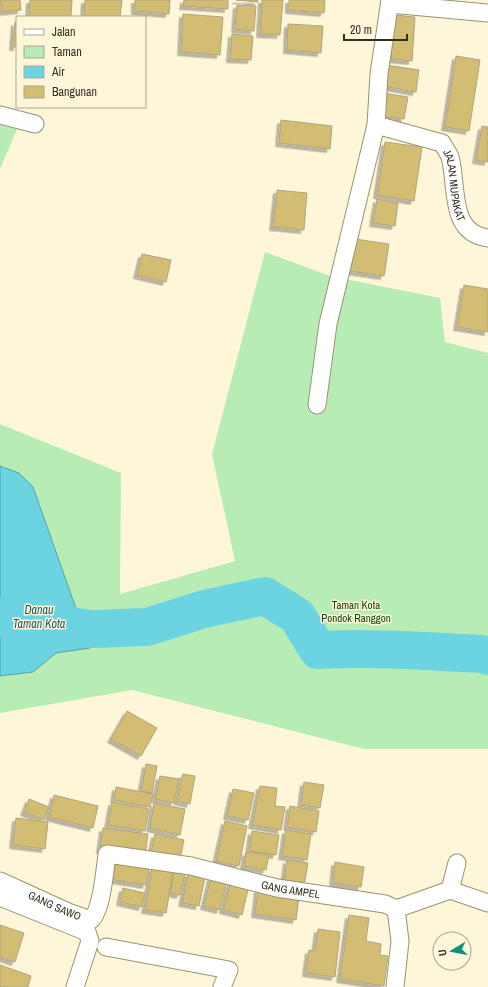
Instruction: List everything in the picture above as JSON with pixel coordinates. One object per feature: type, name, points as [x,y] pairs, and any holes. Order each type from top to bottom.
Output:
[{"type":"street","points":[[317,405],[328,324],[376,125],[379,74],[390,2],[488,13]]},
{"type":"street","points":[[0,115],[35,124]]},
{"type":"street","name":"JALAN MUPAKAT","points":[[376,125],[442,143],[449,156],[459,215],[467,230],[488,238]]},
{"type":"street","name":"GANG SAWO","points":[[0,881],[68,912],[91,920],[96,913],[107,854]]},
{"type":"street","name":"GANG AMPEL","points":[[107,854],[191,866],[277,888],[384,904],[396,909]]},
{"type":"street","points":[[450,890],[457,863]]},
{"type":"street","points":[[395,987],[400,941],[396,909],[450,890],[488,902]]},
{"type":"street","points":[[0,897],[87,932],[90,941],[75,987]]},
{"type":"street","points":[[106,947],[228,970],[222,987]]},
{"type":"green space","points":[[0,125],[17,129],[0,169]]},
{"type":"green space","name":"Taman Kota Pondok Ranggon","points":[[265,252],[330,276],[440,298],[445,342],[488,353],[488,749],[364,749],[132,690],[0,713],[0,424],[121,473],[120,594],[235,561],[212,454]]},
{"type":"water","name":"Danau Taman Kota","points":[[0,466],[19,473],[33,487],[90,648],[56,653],[33,672],[0,676]]},
{"type":"building","points":[[0,0],[20,0],[21,10],[2,12]]},
{"type":"building","points":[[30,0],[72,0],[71,16],[29,16]]},
{"type":"building","points":[[85,0],[122,0],[120,16],[84,16]]},
{"type":"building","points":[[135,0],[170,0],[169,14],[135,11]]},
{"type":"building","points":[[184,0],[228,0],[228,9],[183,6]]},
{"type":"building","points":[[236,0],[258,0],[258,2]]},
{"type":"building","points":[[262,0],[283,0],[280,35],[260,34]]},
{"type":"building","points":[[289,0],[325,0],[324,13],[289,10]]},
{"type":"building","points":[[237,5],[256,6],[254,31],[235,29]]},
{"type":"building","points":[[183,14],[223,17],[220,55],[181,52]]},
{"type":"building","points":[[394,15],[415,17],[412,61],[391,59]]},
{"type":"building","points":[[15,22],[16,47],[13,47]]},
{"type":"building","points":[[288,24],[323,26],[321,53],[287,50]]},
{"type":"building","points":[[232,34],[253,36],[251,60],[230,59]]},
{"type":"building","points":[[456,56],[480,60],[469,131],[445,127]]},
{"type":"building","points":[[386,65],[419,70],[416,92],[383,86]]},
{"type":"building","points":[[383,93],[408,97],[404,119],[379,116]]},
{"type":"building","points":[[281,120],[332,126],[330,149],[279,143]]},
{"type":"building","points":[[482,126],[488,127],[488,162],[476,160]]},
{"type":"building","points":[[385,142],[422,147],[414,201],[377,195]]},
{"type":"building","points":[[277,190],[307,193],[304,230],[273,227]]},
{"type":"building","points":[[377,199],[398,203],[395,226],[373,223]]},
{"type":"building","points":[[355,239],[389,244],[384,276],[350,271]]},
{"type":"building","points":[[142,254],[171,260],[166,282],[137,275]]},
{"type":"building","points":[[464,285],[488,289],[488,332],[457,327]]},
{"type":"building","points":[[127,711],[157,728],[141,756],[111,739]]},
{"type":"building","points":[[146,764],[157,766],[152,793],[141,791]]},
{"type":"building","points":[[183,774],[195,776],[190,804],[177,801]]},
{"type":"building","points":[[160,776],[179,779],[174,803],[155,799]]},
{"type":"building","points":[[304,782],[324,785],[320,808],[301,805]]},
{"type":"building","points":[[260,786],[277,788],[275,806],[285,807],[281,830],[252,825]]},
{"type":"building","points":[[116,787],[153,794],[150,807],[114,800]]},
{"type":"building","points":[[233,789],[254,793],[248,820],[227,816]]},
{"type":"building","points":[[54,795],[98,806],[93,828],[49,817]]},
{"type":"building","points":[[29,799],[49,807],[44,820],[24,812]]},
{"type":"building","points":[[112,802],[149,809],[145,831],[108,825]]},
{"type":"building","points":[[154,803],[185,809],[180,835],[150,828]]},
{"type":"building","points":[[290,806],[319,811],[316,832],[287,827]]},
{"type":"building","points":[[16,818],[48,822],[45,849],[13,845]]},
{"type":"building","points":[[225,821],[247,826],[239,866],[216,861]]},
{"type":"building","points":[[103,828],[148,834],[145,856],[100,850]]},
{"type":"building","points":[[286,830],[311,834],[307,860],[282,856]]},
{"type":"building","points":[[252,831],[279,835],[276,855],[249,851]]},
{"type":"building","points":[[155,834],[184,840],[180,858],[151,852]]},
{"type":"building","points":[[246,852],[269,855],[266,870],[244,866]]},
{"type":"building","points":[[287,860],[308,863],[303,892],[283,888]]},
{"type":"building","points":[[335,862],[364,867],[361,887],[333,883]]},
{"type":"building","points":[[112,863],[149,869],[146,885],[109,879]]},
{"type":"building","points":[[152,867],[173,871],[166,913],[145,910]]},
{"type":"building","points":[[174,872],[185,874],[180,895],[170,893]]},
{"type":"building","points":[[188,873],[205,877],[199,906],[182,903]]},
{"type":"building","points":[[211,877],[227,881],[220,910],[204,906]]},
{"type":"building","points":[[231,881],[249,885],[242,915],[223,910]]},
{"type":"building","points":[[123,888],[145,893],[142,907],[120,902]]},
{"type":"building","points":[[258,889],[299,896],[296,920],[255,914]]},
{"type":"building","points":[[349,915],[369,918],[366,941],[381,944],[380,955],[388,956],[384,986],[340,979]]},
{"type":"building","points":[[0,925],[24,933],[15,962],[0,957]]},
{"type":"building","points":[[318,929],[340,932],[335,977],[306,973],[309,950],[315,951]]},
{"type":"building","points":[[0,965],[31,976],[28,987],[0,987]]},
{"type":"waterway","points":[[0,617],[92,629],[147,627],[204,609],[265,596],[297,616],[318,650],[400,650],[482,654],[488,656]]}]
